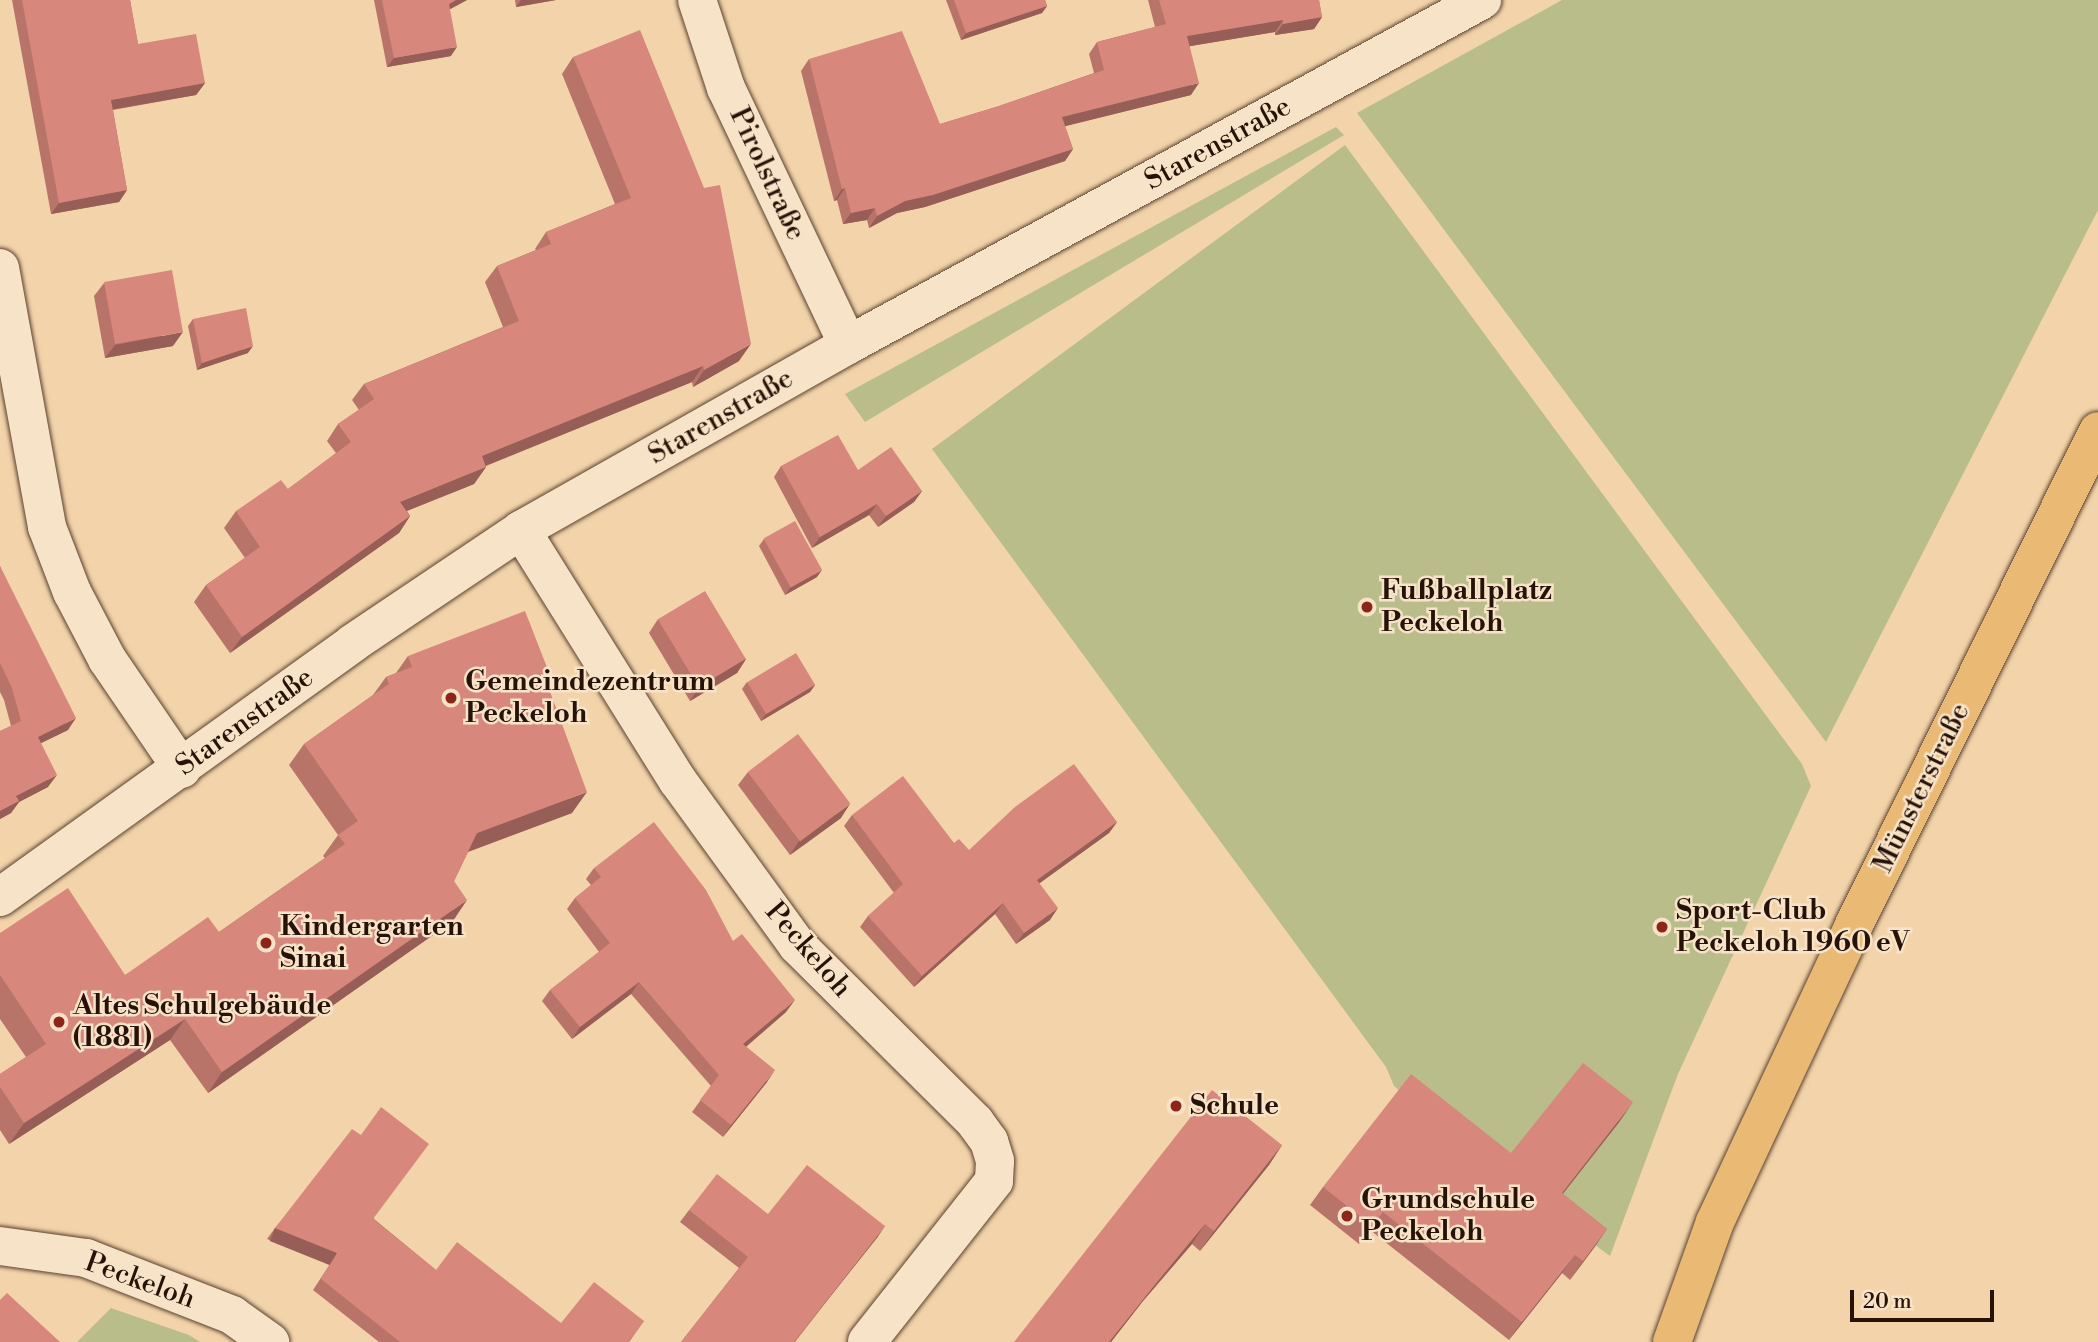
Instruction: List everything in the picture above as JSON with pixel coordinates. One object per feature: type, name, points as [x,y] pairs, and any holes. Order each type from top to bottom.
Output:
[{"type":"main road","name":"Münsterstraße","points":[[1672,1342],[1715,1222],[1859,915],[2098,431]]},
{"type":"street","name":"Pirolstraße","points":[[697,0],[726,88],[848,345]]},
{"type":"street","name":"Starenstraße","points":[[0,897],[182,769],[353,643],[521,530],[848,345],[1482,0]]},
{"type":"street","points":[[0,268],[47,527],[72,592],[107,659],[182,769]]},
{"type":"street","name":"Peckeloh","points":[[521,530],[678,780],[797,945],[975,1122],[989,1141],[995,1161],[994,1181],[867,1342]]},
{"type":"street","name":"Peckeloh","points":[[0,1246],[86,1258],[232,1315],[270,1342]]},
{"type":"green space","points":[[1562,0],[2098,0],[2098,210],[1826,742],[1357,113]]},
{"type":"green space","points":[[1336,127],[1344,135],[865,422],[845,394]]},
{"type":"green space","name":"Fußballplatz Peckeloh","points":[[1345,145],[1802,764],[1811,786],[1678,1074],[1610,1256],[1549,1211],[1394,1086],[1386,1067],[932,449]]},
{"type":"green space","points":[[111,1308],[189,1335],[200,1342],[77,1342]]},
{"type":"building","points":[[22,0],[130,0],[138,44],[196,34],[205,83],[111,100],[127,190],[59,203]]},
{"type":"building","points":[[382,0],[456,0],[449,4],[457,47],[394,58]]},
{"type":"building","points":[[954,0],[1045,0],[1047,6],[966,33]]},
{"type":"building","points":[[1159,0],[1319,0],[1322,17],[1283,24],[1283,20],[1187,36],[1199,83],[1062,117],[1073,149],[933,195],[905,201],[877,216],[875,208],[851,213],[845,188],[842,189],[809,59],[902,31],[940,124],[1104,70],[1097,42],[1166,24]]},
{"type":"building","points":[[640,30],[704,188],[720,185],[751,344],[704,370],[703,366],[482,456],[486,467],[400,502],[410,516],[242,637],[206,585],[260,547],[236,511],[281,480],[288,489],[351,442],[338,424],[374,399],[364,384],[519,321],[497,266],[551,244],[546,232],[631,198],[573,57]]},
{"type":"building","points":[[172,270],[183,332],[115,344],[104,282]]},
{"type":"building","points":[[246,308],[253,346],[202,363],[193,319]]},
{"type":"building","points":[[838,435],[858,470],[891,447],[922,491],[886,516],[877,504],[820,537],[781,466]]},
{"type":"building","points":[[795,521],[822,570],[791,587],[764,538]]},
{"type":"building","points":[[0,566],[76,718],[38,737],[57,775],[16,796],[19,801],[0,811],[0,731],[21,721],[12,688],[0,663]]},
{"type":"building","points":[[705,591],[746,659],[699,687],[658,619]]},
{"type":"building","points":[[525,611],[550,675],[545,678],[587,792],[477,833],[454,881],[467,900],[222,1072],[185,1019],[24,1123],[0,1087],[0,1074],[46,1044],[0,975],[0,933],[68,888],[125,975],[208,917],[219,932],[345,844],[338,835],[358,821],[304,744],[389,684],[386,677],[412,667],[408,656]]},
{"type":"building","points":[[796,653],[815,685],[766,714],[747,682]]},
{"type":"building","points":[[798,734],[850,803],[800,841],[748,772]]},
{"type":"building","points":[[1074,764],[1117,822],[1037,880],[1058,908],[1024,933],[1003,903],[922,976],[868,916],[903,884],[852,815],[903,776],[954,843],[959,839],[969,850],[1015,807]]},
{"type":"building","points":[[654,822],[706,890],[733,941],[742,934],[795,1000],[743,1044],[775,1070],[731,1125],[700,1100],[719,1075],[639,982],[580,1027],[550,990],[610,943],[575,898],[601,877],[594,868]]},
{"type":"building","points":[[1583,1063],[1633,1102],[1562,1193],[1607,1229],[1583,1261],[1575,1255],[1522,1322],[1383,1212],[1372,1226],[1323,1187],[1411,1074],[1511,1153]]},
{"type":"building","points":[[1212,1090],[1282,1145],[1214,1231],[1205,1224],[1109,1342],[1014,1342]]},
{"type":"building","points":[[381,1107],[429,1144],[373,1219],[436,1270],[457,1242],[561,1323],[594,1282],[644,1321],[628,1342],[400,1342],[321,1279],[337,1253],[275,1228],[352,1129],[361,1135]]},
{"type":"building","points":[[807,1165],[885,1226],[794,1342],[681,1342],[748,1257],[689,1210],[717,1174],[768,1214]]},
{"type":"building","points":[[7,1293],[60,1342],[0,1342],[0,1300]]},
{"type":"place","name":"Fußballplatz Peckeloh","points":[[1367,607]]},
{"type":"place","name":"Gemeindezentrum Peckeloh","points":[[451,698]]},
{"type":"place","name":"Sport-Club Peckeloh 1960 eV","points":[[1662,927]]},
{"type":"place","name":"Kindergarten Sinai","points":[[266,943]]},
{"type":"place","name":"Altes Schulgebäude (1881)","points":[[59,1022]]},
{"type":"place","name":"Schule","points":[[1176,1106]]},
{"type":"place","name":"Grundschule Peckeloh","points":[[1347,1216]]}]
